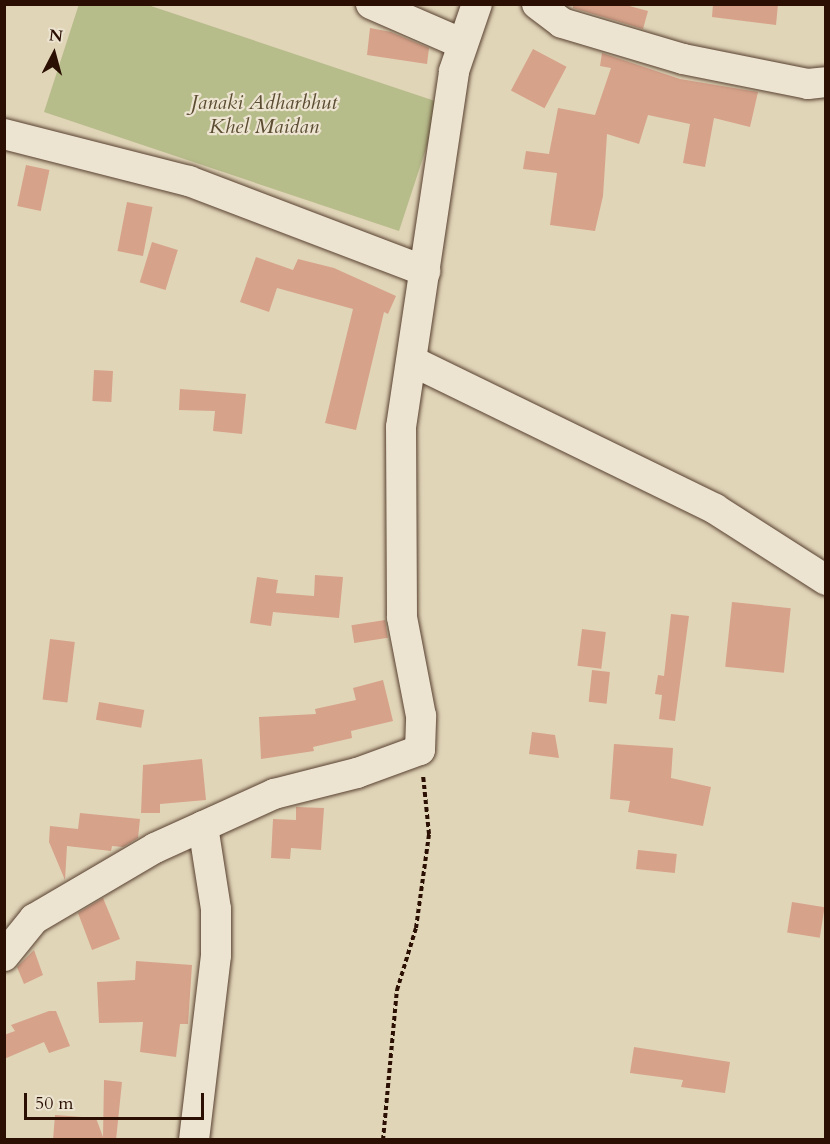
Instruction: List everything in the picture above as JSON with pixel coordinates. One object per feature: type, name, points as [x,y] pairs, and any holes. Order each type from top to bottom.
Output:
[{"type":"street","points":[[371,4],[463,44]]},
{"type":"street","points":[[4,956],[34,919],[155,848],[274,794],[357,773],[420,750],[421,716],[402,617],[399,522],[401,427],[454,71],[477,4]]},
{"type":"street","points":[[537,4],[562,22],[683,58],[808,84],[825,82]]},
{"type":"street","points":[[4,134],[189,181],[424,271]]},
{"type":"street","points":[[412,361],[715,509],[825,580]]},
{"type":"street","points":[[194,1140],[216,955],[216,909],[203,826]]},
{"type":"path","points":[[383,1140],[397,990],[416,928],[429,834],[420,750]]},
{"type":"green space","name":"Janaki Adharbhut Khel Maidan","points":[[79,4],[148,5],[441,103],[399,231],[44,112]]},
{"type":"building","points":[[573,4],[622,4],[648,11],[643,29],[573,8]]},
{"type":"building","points":[[713,4],[778,4],[776,25],[712,17]]},
{"type":"building","points":[[370,28],[391,32],[429,48],[427,64],[367,55]]},
{"type":"building","points":[[533,49],[567,67],[544,108],[511,90]]},
{"type":"building","points":[[602,53],[680,79],[758,92],[750,127],[714,118],[705,167],[683,163],[690,124],[648,115],[639,144],[607,134],[603,196],[595,231],[550,225],[557,173],[523,169],[526,151],[549,154],[558,108],[595,115],[611,68],[600,66]]},
{"type":"building","points":[[26,165],[49,170],[41,211],[17,206]]},
{"type":"building","points":[[127,202],[153,207],[143,256],[117,251]]},
{"type":"building","points":[[152,242],[178,250],[166,290],[140,282]]},
{"type":"building","points":[[256,257],[293,270],[298,259],[334,268],[396,296],[388,314],[384,312],[356,430],[325,423],[353,309],[277,288],[269,312],[240,302]]},
{"type":"building","points":[[94,370],[113,371],[111,402],[92,401]]},
{"type":"building","points":[[180,389],[246,394],[242,434],[213,431],[215,411],[179,410]]},
{"type":"building","points":[[315,575],[343,577],[339,618],[273,612],[271,626],[250,623],[257,577],[278,580],[276,593],[314,596]]},
{"type":"building","points":[[732,602],[791,608],[784,673],[725,667]]},
{"type":"building","points":[[671,614],[689,616],[675,721],[659,719],[662,695],[655,694],[658,675],[664,676]]},
{"type":"building","points":[[385,620],[388,638],[354,643],[351,625]]},
{"type":"building","points":[[582,629],[606,632],[601,669],[577,666]]},
{"type":"building","points":[[50,639],[75,642],[67,703],[43,700]]},
{"type":"building","points":[[592,670],[610,672],[607,704],[589,702]]},
{"type":"building","points":[[383,680],[393,721],[351,731],[352,738],[313,747],[314,751],[261,759],[259,717],[316,714],[315,709],[356,700],[353,688]]},
{"type":"building","points":[[99,702],[144,710],[141,728],[96,720]]},
{"type":"building","points":[[532,732],[555,735],[559,758],[529,754]]},
{"type":"building","points":[[614,744],[673,748],[671,778],[711,787],[703,826],[628,812],[630,801],[610,799]]},
{"type":"building","points":[[202,759],[206,800],[160,804],[160,813],[141,813],[143,765]]},
{"type":"building","points":[[296,807],[324,808],[321,850],[291,848],[290,859],[271,858],[273,819],[296,820]]},
{"type":"building","points":[[80,813],[140,819],[138,838],[123,847],[112,846],[111,851],[67,846],[65,880],[49,842],[50,826],[78,829]]},
{"type":"building","points":[[638,850],[677,854],[675,873],[636,869]]},
{"type":"building","points":[[103,898],[120,939],[92,950],[78,913]]},
{"type":"building","points":[[792,902],[825,907],[820,938],[787,933]]},
{"type":"building","points":[[34,950],[43,975],[24,984],[17,967]]},
{"type":"building","points":[[136,961],[192,965],[188,1024],[180,1024],[176,1057],[140,1052],[143,1022],[99,1023],[97,982],[135,980]]},
{"type":"building","points":[[49,1011],[56,1011],[70,1046],[49,1053],[44,1042],[4,1059],[4,1035],[15,1031],[11,1025]]},
{"type":"building","points":[[634,1047],[730,1062],[725,1093],[681,1087],[683,1080],[630,1073]]},
{"type":"building","points":[[104,1080],[122,1082],[116,1140],[53,1140],[55,1115],[96,1118],[103,1137]]}]
